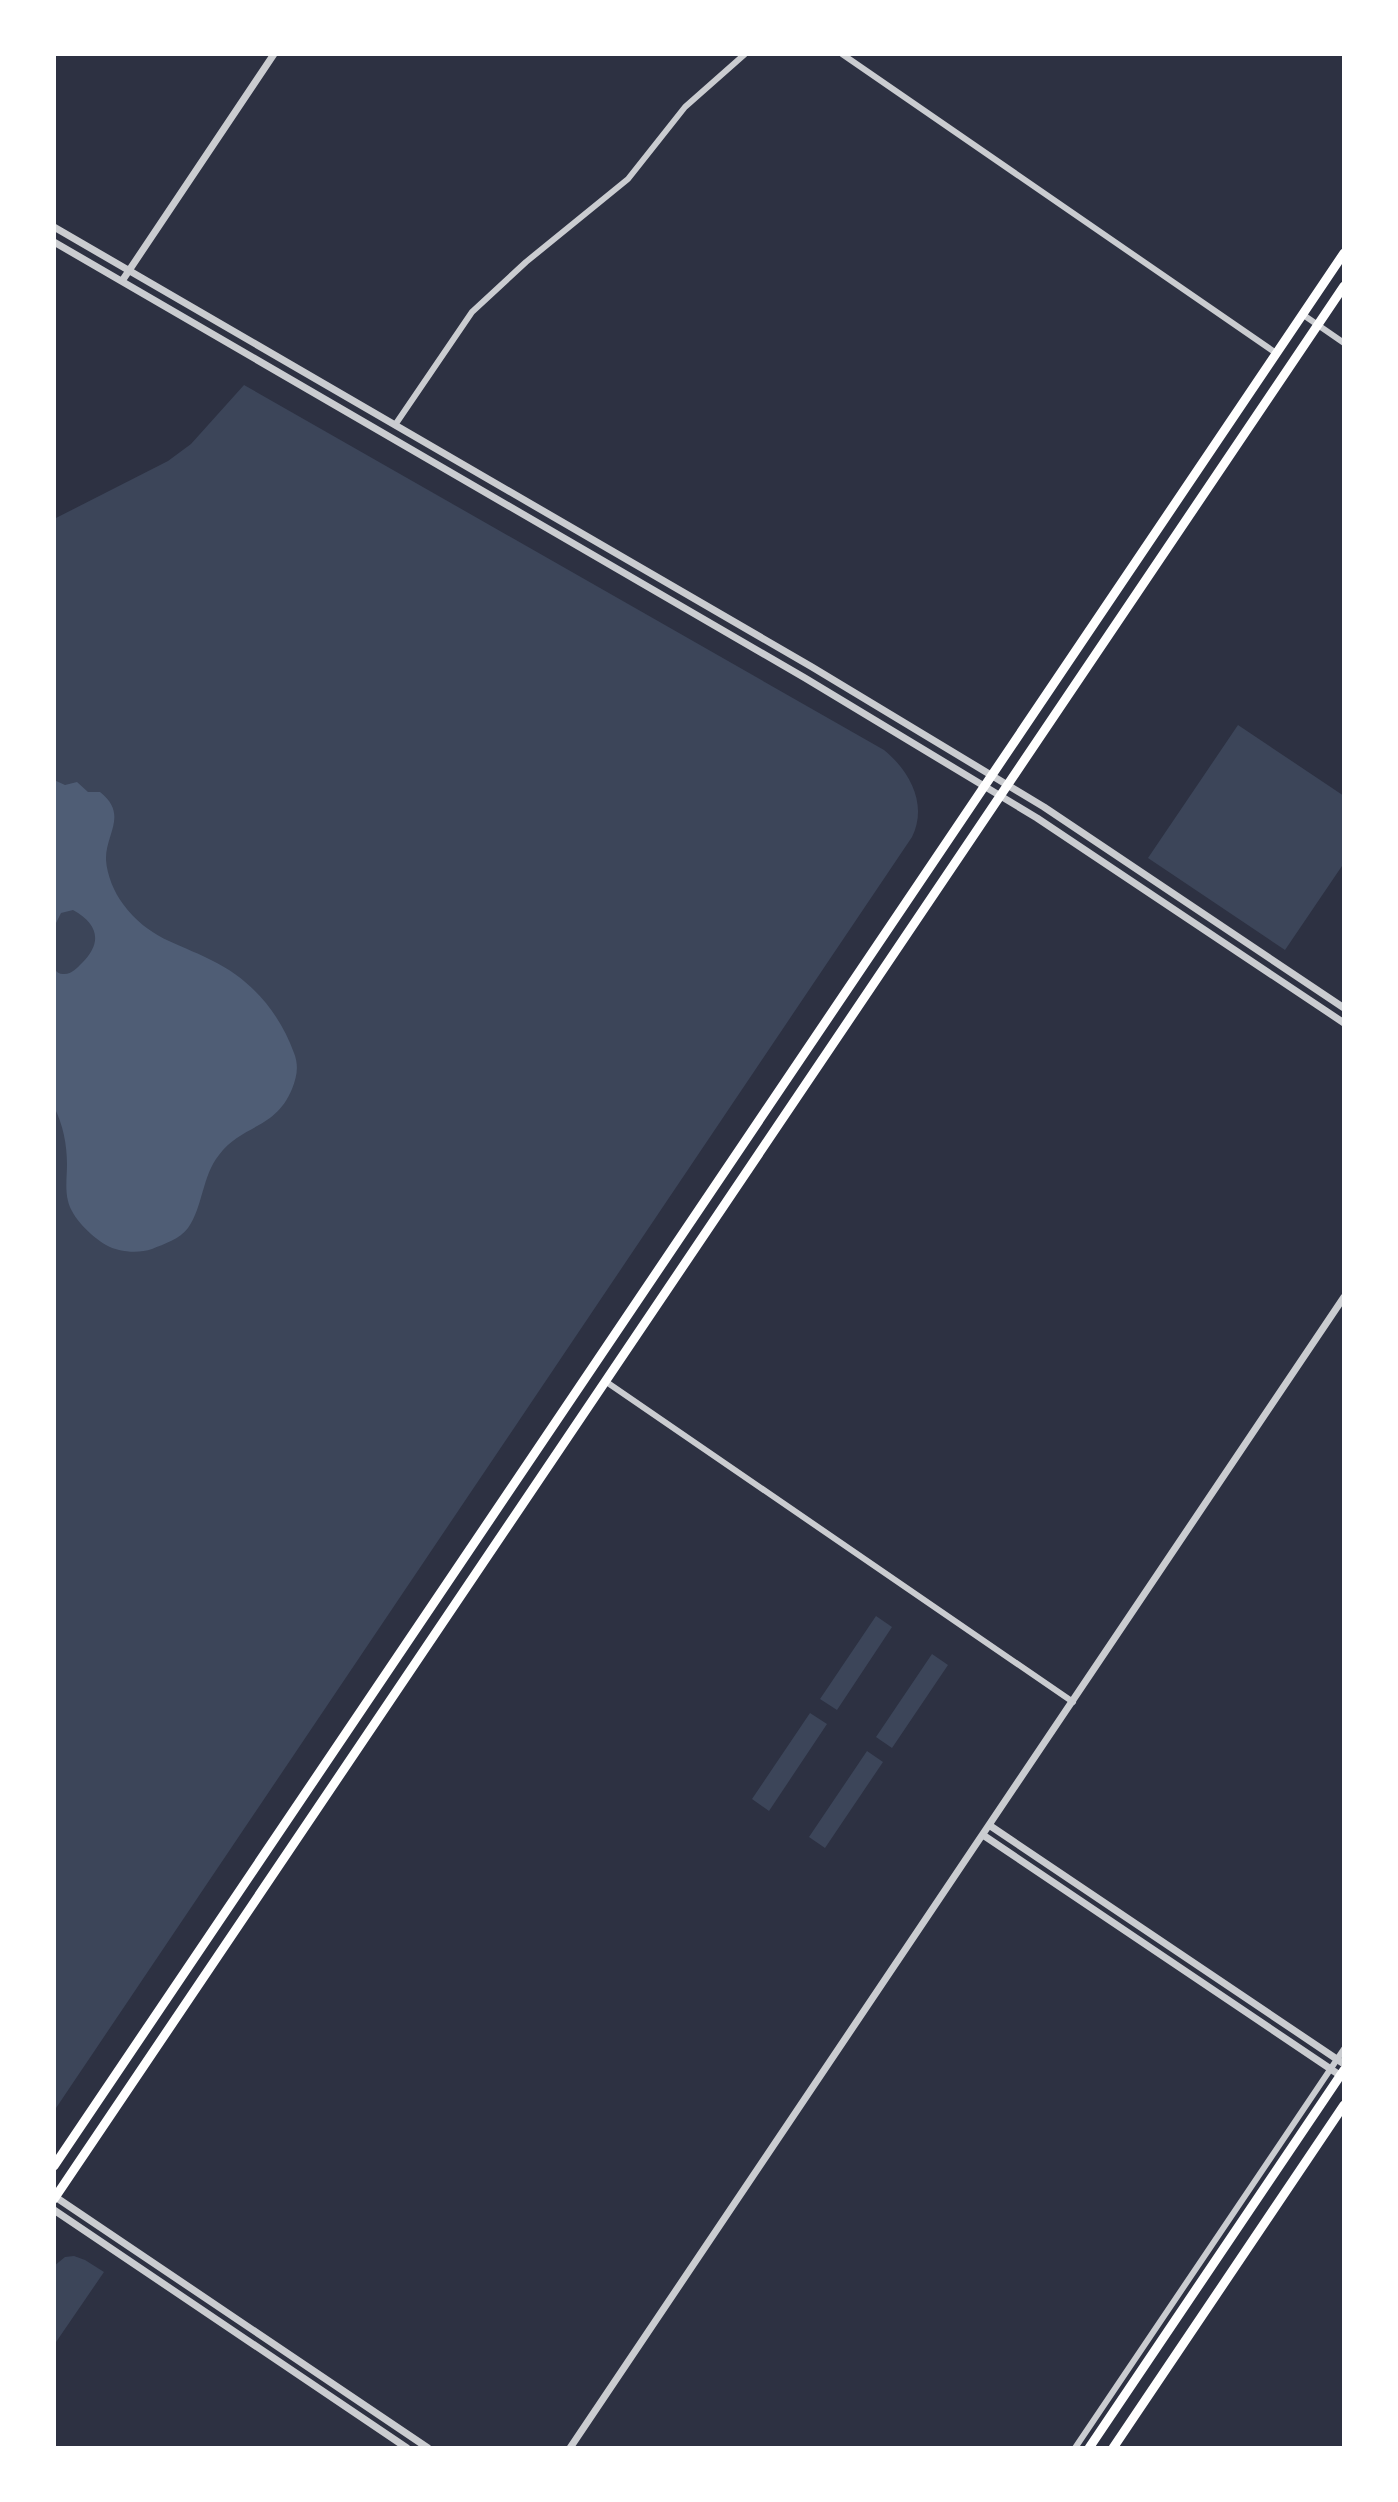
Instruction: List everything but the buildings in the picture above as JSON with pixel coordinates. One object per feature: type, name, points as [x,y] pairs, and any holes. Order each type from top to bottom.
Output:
[{"type":"main road","points":[[54,2166],[1344,253]]},
{"type":"main road","points":[[55,2197],[1344,286]]},
{"type":"main road","points":[[1089,2448],[1342,2070]]},
{"type":"main road","points":[[1113,2448],[1344,2105]]},
{"type":"street","points":[[122,281],[274,54]]},
{"type":"street","points":[[395,425],[471,312],[526,262],[628,179],[685,107],[745,54]]},
{"type":"street","points":[[842,54],[1276,353]]},
{"type":"street","points":[[54,227],[800,660],[1007,784],[1344,1008]]},
{"type":"street","points":[[54,242],[805,678],[1000,795],[1344,1023]]},
{"type":"street","points":[[1303,314],[1344,343]]},
{"type":"street","points":[[570,2448],[1344,1297]]},
{"type":"street","points":[[605,1381],[1073,1702]]},
{"type":"street","points":[[989,1825],[1342,2070]]},
{"type":"street","points":[[983,1835],[1331,2069],[1342,2070]]},
{"type":"street","points":[[1342,2070],[1344,2049]]},
{"type":"street","points":[[1075,2448],[1331,2069]]},
{"type":"street","points":[[55,2197],[428,2448]]},
{"type":"street","points":[[54,2210],[407,2448]]},
{"type":"shaded area","points":[[244,385],[884,750],[909,778],[914,789],[918,813],[912,837],[54,2111],[54,519],[168,461],[191,444]]},
{"type":"shaded area","points":[[1238,725],[1344,796],[1344,863],[1285,950],[1148,858]]},
{"type":"shaded area","points":[[54,780],[65,785],[77,782],[88,792],[100,792],[109,800],[113,809],[114,825],[106,860],[112,883],[123,904],[153,932],[225,968],[251,987],[280,1024],[296,1062],[297,1071],[292,1089],[277,1112],[238,1137],[213,1163],[197,1211],[188,1228],[172,1241],[146,1251],[122,1251],[100,1241],[78,1220],[67,1196],[65,1142],[54,1107],[54,969],[62,974],[74,971],[93,948],[95,934],[88,921],[73,910],[61,913],[54,927]]},
{"type":"shaded area","points":[[876,1616],[892,1627],[837,1710],[820,1699]]},
{"type":"shaded area","points":[[932,1654],[948,1665],[892,1748],[876,1737]]},
{"type":"shaded area","points":[[810,1713],[827,1724],[769,1811],[752,1799]]},
{"type":"shaded area","points":[[867,1751],[883,1762],[825,1848],[809,1837]]},
{"type":"shaded area","points":[[74,2256],[104,2272],[54,2345],[54,2266],[65,2257]]}]
